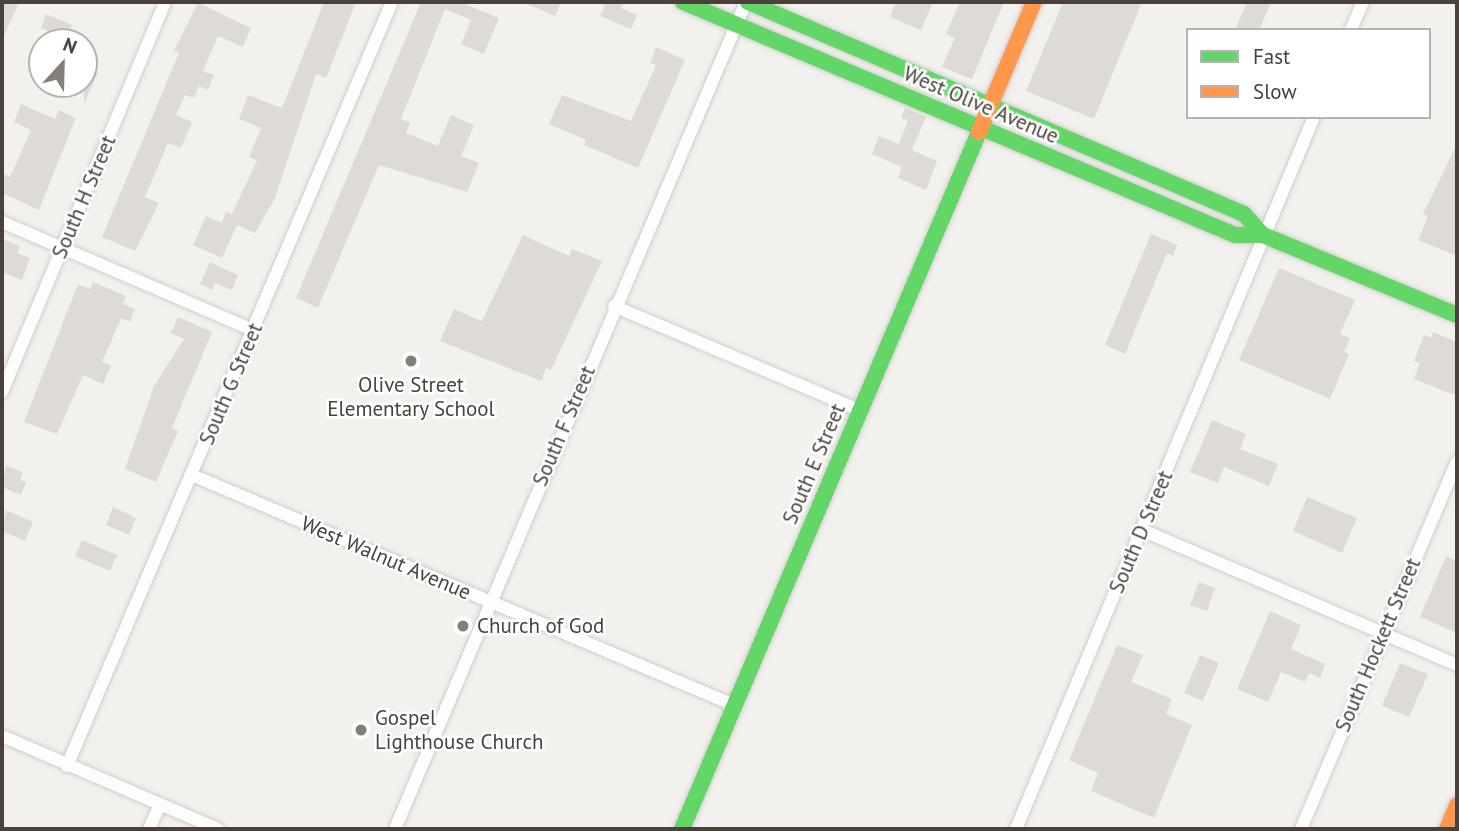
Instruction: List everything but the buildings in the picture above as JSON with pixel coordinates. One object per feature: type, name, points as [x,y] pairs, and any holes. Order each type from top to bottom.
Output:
[{"type":"main road","name":"West Olive Avenue","points":[[684,2],[736,24],[1244,214],[1263,235]]},
{"type":"main road","name":"West Olive Avenue","points":[[747,2],[1235,235],[1263,235],[1457,315]]},
{"type":"main road","name":"South E Street","points":[[682,829],[1034,2]]},
{"type":"main road","points":[[1447,829],[1457,805]]},
{"type":"street","name":"South H Street","points":[[2,392],[165,2]]},
{"type":"street","name":"South G Street","points":[[67,766],[392,2]]},
{"type":"street","name":"South F Street","points":[[394,829],[614,306],[747,2]]},
{"type":"street","points":[[1352,28],[1363,2]]},
{"type":"street","name":"South D Street","points":[[1020,828],[1313,119]]},
{"type":"street","points":[[2,222],[253,330]]},
{"type":"street","points":[[614,306],[859,410]]},
{"type":"street","name":"South Hockett Street","points":[[1301,829],[1457,462]]},
{"type":"street","name":"West Walnut Avenue","points":[[192,475],[736,706]]},
{"type":"street","points":[[1142,530],[1457,665]]},
{"type":"street","points":[[2,736],[218,829]]},
{"type":"street","points":[[149,829],[160,804]]},
{"type":"traffic: fast","points":[[683,2],[1235,235],[1263,235],[1457,315]]},
{"type":"traffic: fast","points":[[748,2],[1244,214],[1263,235]]},
{"type":"traffic: fast","points":[[682,829],[979,132]]},
{"type":"traffic: slow","points":[[979,132],[1034,2]]},
{"type":"traffic: slow","points":[[1447,829],[1457,805]]},
{"type":"place","name":"Olive Street Elementary School","points":[[411,361]]},
{"type":"place","name":"Church of God","points":[[463,626]]},
{"type":"place","name":"Gospel Lighthouse Church","points":[[361,730]]}]
